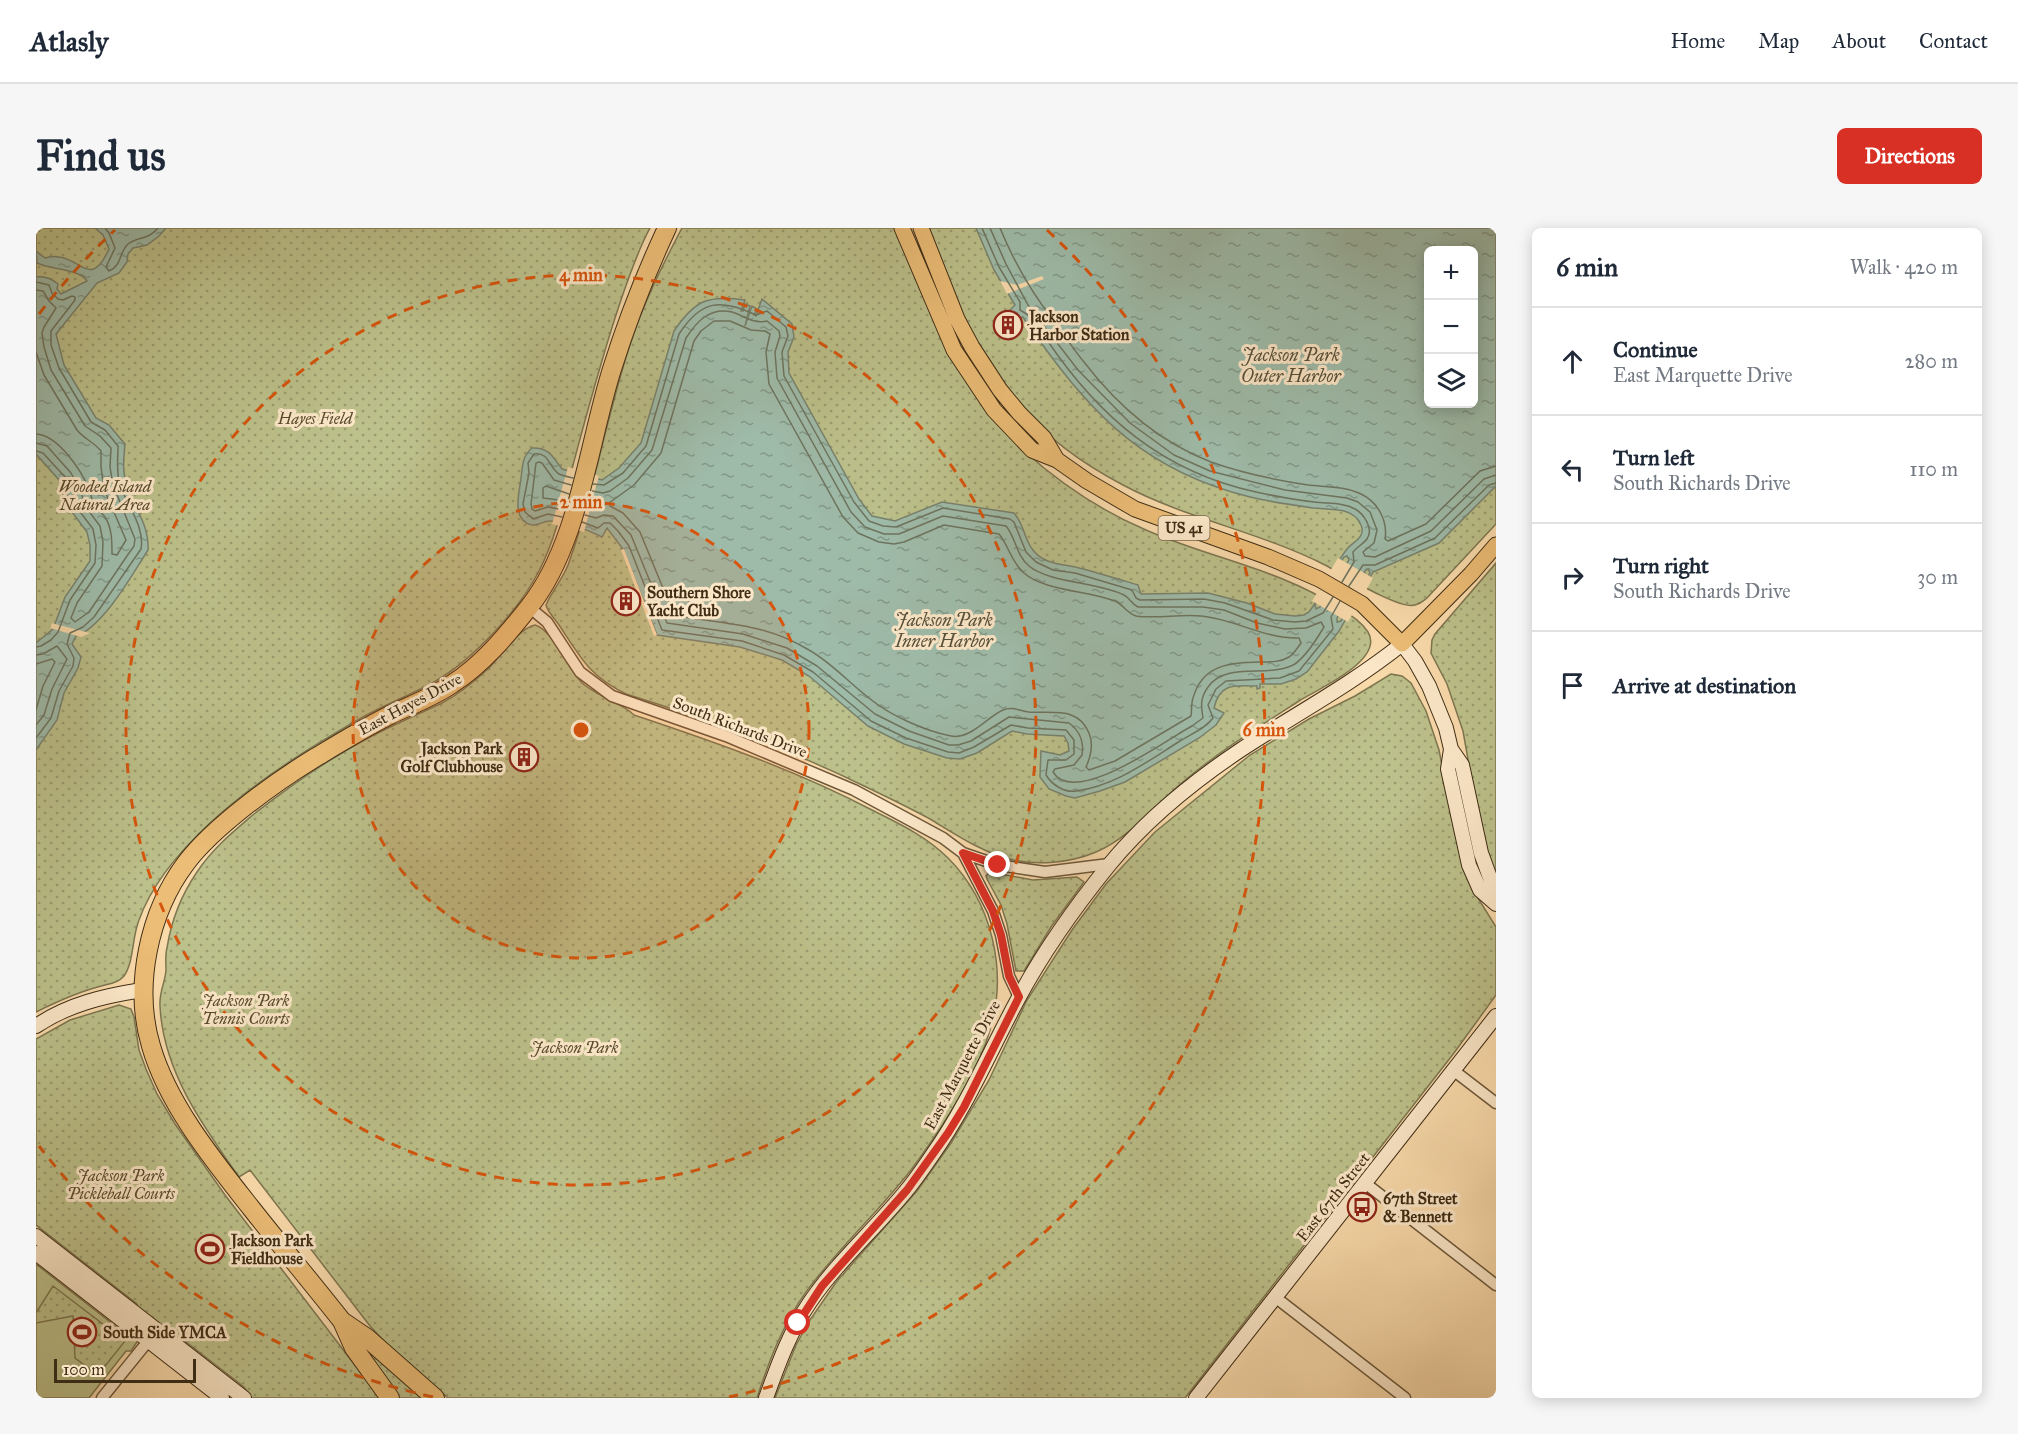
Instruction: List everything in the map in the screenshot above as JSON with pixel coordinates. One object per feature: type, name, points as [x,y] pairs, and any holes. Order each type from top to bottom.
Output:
[{"type":"highway","name":"East Hayes Drive","points":[[342,1321],[226,1176],[188,1122],[157,1064],[150,1043],[142,990],[148,945],[161,907],[174,880],[189,859],[205,843],[246,807],[297,768],[366,727],[454,683],[479,662],[529,607],[550,576],[567,537],[612,369],[646,272],[667,228]]},
{"type":"highway","points":[[342,1321],[354,1348],[390,1398]]},
{"type":"highway","points":[[342,1321],[367,1338],[435,1398]]},
{"type":"main road","name":"US 41","points":[[902,228],[940,321],[969,376],[994,410],[1032,450],[1057,460],[1087,481],[1135,509],[1268,557],[1319,579],[1362,604],[1402,644]]},
{"type":"main road","name":"US 41","points":[[921,228],[957,319],[972,347],[1000,390],[1044,438],[1057,460]]},
{"type":"main road","name":"East Marquette Drive","points":[[1402,644],[1471,574],[1496,545]]},
{"type":"street","name":"South Richards Drive","points":[[529,607],[547,621],[580,672],[612,696],[726,736],[812,771],[911,819],[963,853],[1013,868],[1045,872],[1109,864]]},
{"type":"street","points":[[1402,644],[1430,686],[1446,728],[1451,749],[1462,765],[1481,853],[1492,883],[1496,904]]},
{"type":"street","name":"East Marquette Drive","points":[[766,1398],[787,1344],[810,1302],[907,1190],[948,1133],[964,1107],[1019,997],[1061,928],[1109,864],[1164,811],[1230,758],[1365,673],[1402,644]]},
{"type":"street","name":"South Richards Drive","points":[[963,853],[993,911],[1001,935],[1009,976],[1019,997]]},
{"type":"street","points":[[36,1026],[81,1003],[103,996],[142,990]]},
{"type":"street","name":"East 67th Street","points":[[1196,1398],[1496,1016]]},
{"type":"street","points":[[1453,1070],[1496,1103]]},
{"type":"street","points":[[1365,1183],[1496,1285]]},
{"type":"street","points":[[36,1236],[222,1398]]},
{"type":"street","points":[[36,1253],[244,1398]]},
{"type":"street","points":[[1275,1297],[1405,1398]]},
{"type":"street","points":[[102,1398],[152,1335]]},
{"type":"green space","points":[[36,228],[650,228],[631,271],[608,339],[555,532],[539,571],[520,602],[494,633],[449,673],[363,717],[323,741],[265,778],[229,807],[200,832],[160,880],[145,906],[137,927],[130,964],[124,976],[120,980],[78,993],[36,1012]]},
{"type":"green space","points":[[682,228],[895,228],[938,330],[1024,451],[1082,496],[1129,523],[1170,540],[1293,583],[1316,595],[1359,621],[1368,632],[1371,643],[1367,653],[1359,663],[1334,681],[1284,710],[1212,759],[1184,781],[1142,820],[1108,846],[1086,856],[1053,862],[1020,861],[988,851],[905,806],[833,771],[716,724],[614,688],[588,667],[546,605],[566,570],[577,538],[635,330],[653,285]]},
{"type":"green space","name":"Jackson Park Outer Harbor","points":[[928,228],[1496,228],[1496,524],[1427,598],[1417,605],[1407,605],[1384,597],[1300,553],[1147,497],[1082,461],[1033,420],[1012,396],[986,359],[949,286]]},
{"type":"green space","points":[[1496,563],[1496,880],[1482,839],[1463,731],[1447,684],[1431,653],[1435,634]]},
{"type":"green space","name":"Jackson Park","points":[[535,625],[548,634],[582,683],[634,715],[784,769],[842,795],[921,837],[948,858],[963,876],[976,895],[992,938],[997,984],[995,1007],[984,1047],[968,1082],[947,1118],[914,1166],[806,1292],[777,1343],[757,1398],[448,1398],[370,1326],[250,1170],[239,1177],[187,1097],[169,1053],[163,1030],[160,1001],[169,938],[182,899],[209,856],[254,814],[311,772],[372,736],[442,703],[461,691],[489,668],[523,631]]},
{"type":"green space","points":[[1391,674],[1402,676],[1411,683],[1426,711],[1439,750],[1455,831],[1476,895],[1496,927],[1496,995],[1454,1053],[1185,1398],[775,1398],[796,1345],[810,1320],[837,1281],[917,1191],[951,1143],[989,1080],[1027,1000],[1072,930],[1106,884],[1155,832],[1250,755],[1309,719],[1355,696]]},
{"type":"green space","points":[[990,872],[1033,880],[1077,877],[1084,882],[1051,927],[1024,971],[1016,971],[1001,905],[986,876]]},
{"type":"green space","name":"Jackson Park Pickleball Courts","points":[[119,1005],[131,1009],[139,1050],[146,1069],[157,1094],[175,1124],[225,1195],[380,1398],[251,1398],[244,1387],[186,1342],[180,1343],[138,1309],[137,1304],[36,1225],[36,1039],[70,1020]]},
{"type":"green space","name":"South Side YMCA","points":[[36,1264],[118,1328],[123,1327],[136,1339],[137,1342],[131,1351],[126,1351],[89,1398],[36,1398]]},
{"type":"green space","points":[[53,1286],[125,1341],[98,1375],[75,1358],[73,1316],[36,1323],[36,1313]]},
{"type":"green space","points":[[360,1344],[421,1398],[399,1398]]},
{"type":"water","points":[[95,228],[166,228],[147,245],[133,248],[119,273],[97,283],[56,334],[64,365],[96,418],[109,425],[125,444],[125,477],[144,523],[148,550],[106,611],[86,631],[76,636],[72,644],[81,657],[78,668],[64,693],[57,720],[36,750],[36,643],[53,629],[65,597],[90,561],[90,545],[87,532],[72,512],[69,498],[60,481],[36,454],[36,277],[45,277],[58,284],[57,289],[61,294],[87,281],[71,271],[37,263],[36,251],[45,258],[59,257],[86,269],[92,269],[103,261],[109,249],[103,235]]},
{"type":"water","name":"Jackson Park Inner Harbor","points":[[976,228],[1496,228],[1496,486],[1439,543],[1373,572],[1339,631],[1307,672],[1281,684],[1260,684],[1260,688],[1257,689],[1257,686],[1235,686],[1224,690],[1214,708],[1224,713],[1216,725],[1199,738],[1125,782],[1075,798],[1049,789],[1040,777],[1041,751],[1060,755],[1069,751],[1064,736],[1012,731],[977,753],[960,759],[947,758],[904,744],[868,726],[809,676],[782,660],[740,647],[657,635],[623,549],[607,528],[602,537],[562,522],[549,521],[532,525],[526,523],[519,514],[518,502],[523,465],[525,456],[532,448],[547,451],[562,469],[602,480],[619,468],[641,443],[674,331],[689,312],[711,299],[745,300],[741,311],[745,304],[750,306],[745,326],[752,306],[757,309],[754,315],[756,316],[762,299],[792,324],[794,337],[788,352],[789,373],[859,499],[872,516],[895,521],[942,502],[1014,513],[1030,546],[1043,559],[1138,585],[1141,594],[1208,593],[1247,603],[1275,614],[1295,616],[1309,612],[1342,556],[1361,536],[1360,522],[1344,511],[1250,497],[1214,486],[1182,473],[1153,457],[1126,438],[1079,391],[1034,335],[1023,317],[1015,320],[1009,311],[1015,305],[994,270]],"holes":[[[1347,556],[1349,560],[1320,607],[1316,609],[1315,605],[1344,557]],[[1368,569],[1370,573],[1341,621],[1337,622],[1337,618]]]},
{"type":"pier","points":[[1042,276],[1044,279],[1007,294],[1000,281],[1017,285]]},
{"type":"pier","points":[[568,467],[599,476],[584,532],[552,524]]},
{"type":"pier","points":[[624,549],[657,635],[654,636],[621,550]]},
{"type":"pier","points":[[1338,558],[1373,578],[1348,622],[1312,601]]},
{"type":"pier","points":[[52,623],[90,633],[81,637],[50,628]]},
{"type":"place","name":"Jackson Harbor Station","points":[[1008,325]]},
{"type":"place","name":"Southern Shore Yacht Club","points":[[626,601]]},
{"type":"place","name":"Jackson Park Golf Clubhouse","points":[[524,757]]},
{"type":"place","name":"67th Street & Bennett","points":[[1362,1207]]},
{"type":"place","name":"Jackson Park Fieldhouse","points":[[210,1249]]},
{"type":"place","name":"South Side YMCA","points":[[82,1332]]},
{"type":"route","points":[[798,1323],[822,1286],[907,1190],[948,1133],[964,1107],[1019,997],[1009,976],[1001,935],[993,911],[963,853],[998,865]]},
{"type":"park label","name":"Hayes Field","points":[[315,418]]},
{"type":"park label","name":"Wooded Island Natural Area","points":[[105,495]]},
{"type":"park label","name":"Jackson Park Tennis Courts","points":[[246,1009]]}]
